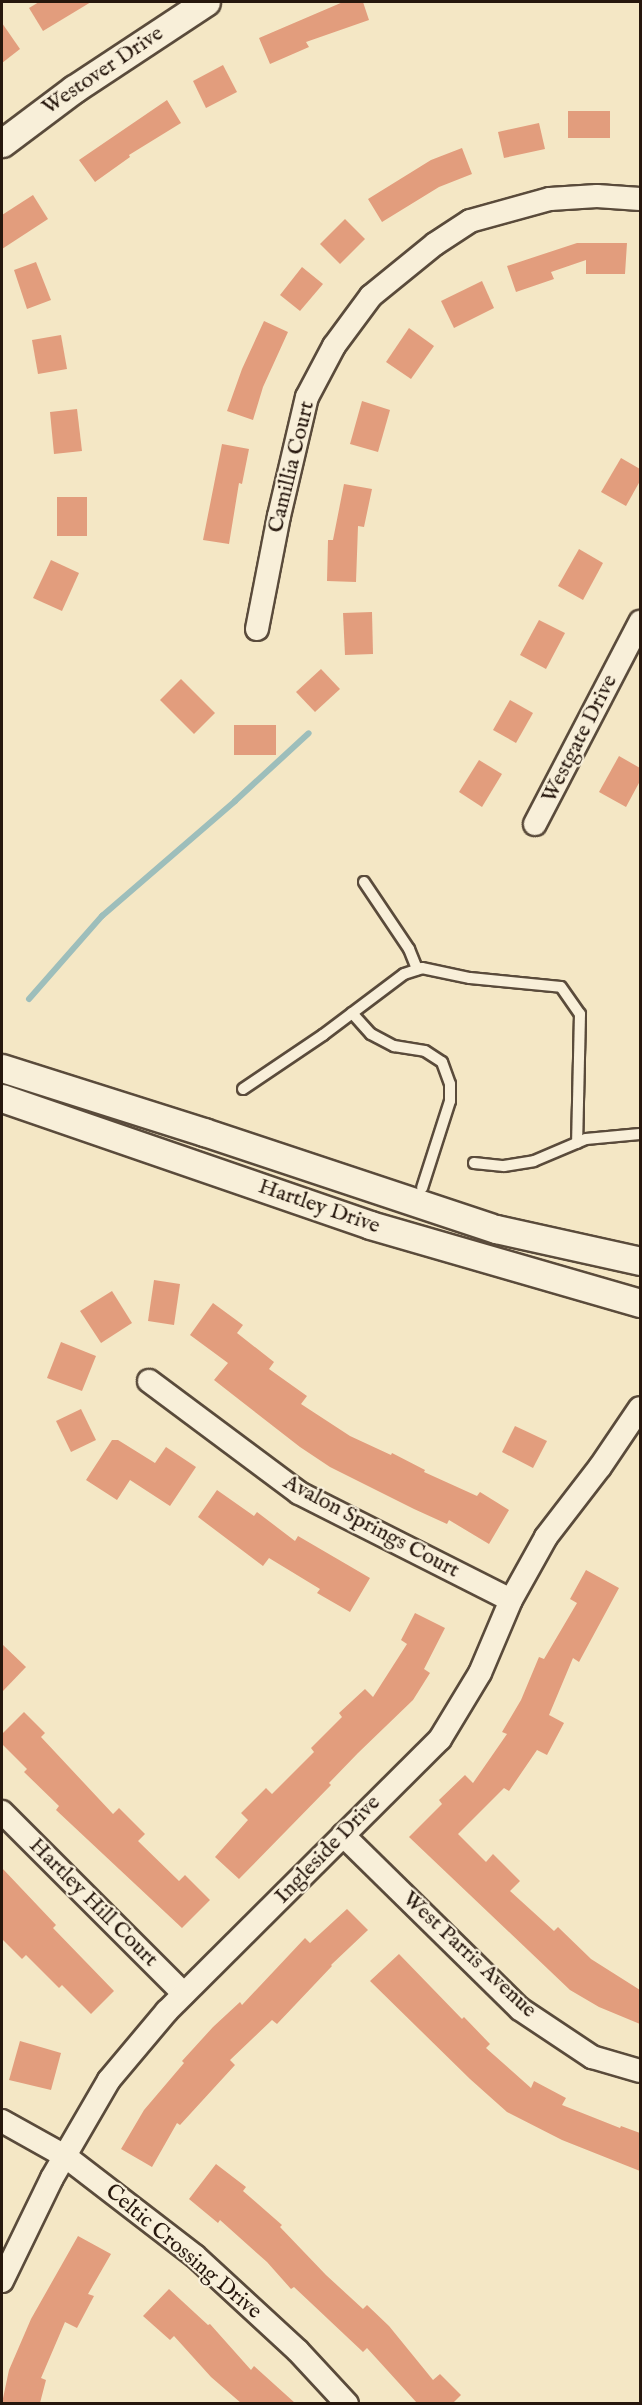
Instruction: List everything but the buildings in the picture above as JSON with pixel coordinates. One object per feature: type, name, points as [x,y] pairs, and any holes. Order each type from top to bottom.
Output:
[{"type":"street","name":"Westover Drive","points":[[2,143],[74,89],[207,2]]},
{"type":"street","name":"Camillia Court","points":[[257,629],[279,516],[307,397],[334,346],[371,296],[435,244],[470,222],[550,200],[597,196],[640,199]]},
{"type":"street","name":"Westgate Drive","points":[[535,824],[640,622]]},
{"type":"street","name":"Hartley Drive","points":[[2,1068],[496,1229],[640,1261]]},
{"type":"street","name":"Hartley Drive","points":[[2,1098],[370,1225],[640,1304]]},
{"type":"street","name":"Avalon Springs Court","points":[[149,1381],[300,1494],[511,1600]]},
{"type":"street","name":"Ingleside Drive","points":[[2,2281],[65,2156],[109,2080],[184,1994],[267,1914],[440,1739],[480,1673],[511,1600],[546,1537],[600,1467],[640,1408]]},
{"type":"street","name":"Hartley Hill Court","points":[[2,1812],[184,1994]]},
{"type":"street","name":"West Parris Avenue","points":[[343,1835],[520,2009],[592,2057],[640,2070]]},
{"type":"street","name":"Celtic Crossing Drive","points":[[2,2121],[65,2156],[195,2256],[298,2351],[347,2403]]},
{"type":"lane","points":[[364,882],[409,949],[417,969]]},
{"type":"lane","points":[[243,1089],[404,974],[417,969],[422,968],[470,978],[561,987],[580,1014],[577,1143]]},
{"type":"lane","points":[[352,1013],[370,1034],[394,1046],[425,1051],[442,1062],[450,1084],[450,1101],[422,1188]]},
{"type":"lane","points":[[474,1164],[504,1166],[534,1161],[577,1143],[624,1133],[640,1134]]},
{"type":"waterway","points":[[29,999],[102,916],[235,801],[309,733]]}]
